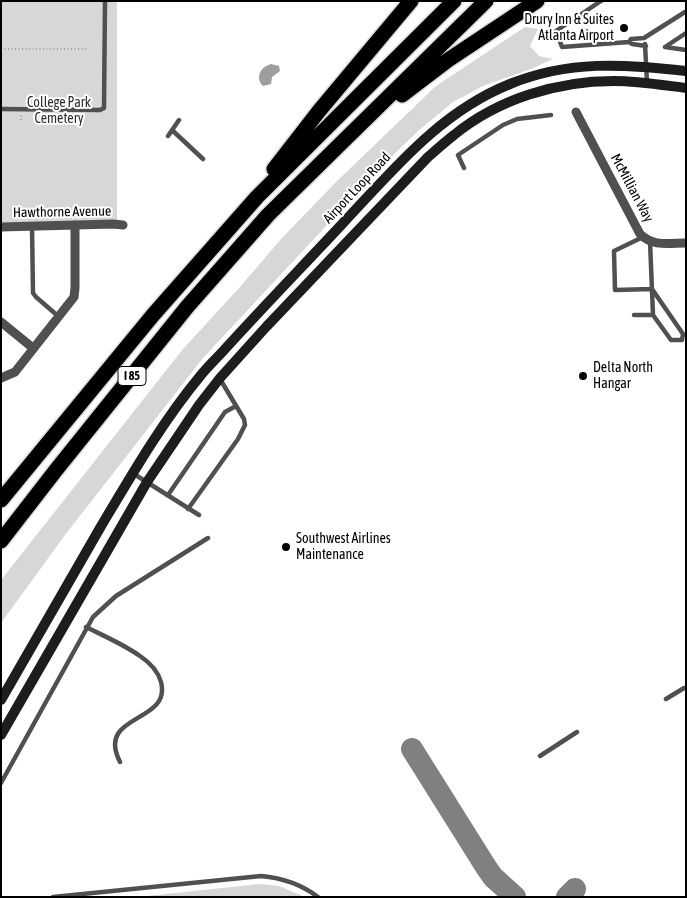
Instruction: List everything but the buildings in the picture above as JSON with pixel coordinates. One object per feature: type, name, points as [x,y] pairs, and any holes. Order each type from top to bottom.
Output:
[{"type":"highway","points":[[257,197],[273,170],[296,140],[411,1]]},
{"type":"highway","name":"I 85","points":[[1,500],[152,315],[257,197],[454,1]]},
{"type":"highway","name":"I 85","points":[[1,541],[187,307],[268,215],[486,1]]},
{"type":"highway","points":[[268,215],[293,202],[373,119],[407,90],[448,60],[538,1]]},
{"type":"main road","name":"Airport Loop Road","points":[[1,700],[132,473],[202,374],[264,305],[416,146],[444,121],[476,100],[510,84],[546,72],[612,64],[686,71]]},
{"type":"main road","points":[[1,734],[147,482],[180,432],[220,378],[415,171],[455,134],[485,114],[517,98],[552,88],[587,82],[614,81],[686,88]]},
{"type":"street","name":"McMillian Way","points":[[576,112],[640,234],[657,244],[686,243]]},
{"type":"street","points":[[1,378],[15,372],[74,297],[76,288],[75,225]]},
{"type":"street","name":"Hawthorne Avenue","points":[[1,227],[124,225]]},
{"type":"street","points":[[1,322],[33,348]]},
{"type":"lane","points":[[1,109],[100,110],[104,108],[106,1]]},
{"type":"lane","points":[[601,1],[556,31],[562,46],[629,42],[646,46]]},
{"type":"lane","points":[[629,42],[631,39],[644,38],[686,13]]},
{"type":"lane","points":[[686,33],[665,47],[686,50]]},
{"type":"lane","points":[[644,38],[646,46],[646,83]]},
{"type":"lane","points":[[464,168],[458,155],[503,125],[517,119],[551,115]]},
{"type":"lane","points":[[168,136],[179,120]]},
{"type":"lane","points":[[172,130],[204,159]]},
{"type":"lane","points":[[32,226],[34,293],[36,297],[58,316]]},
{"type":"lane","points":[[652,289],[615,290],[614,251],[647,239],[652,289],[653,315],[671,340],[682,340],[683,334],[652,289]]},
{"type":"lane","points":[[634,316],[653,315]]},
{"type":"lane","points":[[188,509],[242,431],[244,425],[244,420],[220,378]]},
{"type":"lane","points":[[168,496],[225,412],[236,406]]},
{"type":"lane","points":[[132,473],[199,516]]},
{"type":"lane","points":[[1,783],[93,617],[110,600],[208,538]]},
{"type":"lane","points":[[86,627],[141,656],[156,672],[161,681],[161,694],[157,705],[123,727],[116,736],[114,742],[120,762]]},
{"type":"lane","points":[[666,699],[684,688]]},
{"type":"lane","points":[[540,756],[577,732]]},
{"type":"lane","points":[[53,897],[253,876],[289,881],[318,897]]},
{"type":"path","points":[[1,49],[87,49]]},
{"type":"green space","name":"College Park Cemetery","points":[[1,1],[117,1],[117,220],[1,224]]},
{"type":"green space","points":[[525,27],[538,29],[530,46],[539,56],[553,59],[483,86],[453,102],[418,131],[381,167],[203,358],[65,535],[1,623],[1,580],[183,349],[282,238],[336,182],[436,86]]},
{"type":"green space","points":[[260,884],[279,886],[305,897],[137,897]]},
{"type":"shaded area","points":[[267,65],[279,66],[280,71],[272,77],[271,84],[263,86],[259,80],[260,73]]},
{"type":"taxiway","points":[[412,749],[486,867],[493,877],[515,897]]},
{"type":"taxiway","points":[[567,897],[575,889]]},
{"type":"place","name":"Drury Inn & Suites Atlanta Airport","points":[[624,28]]},
{"type":"place","name":"Delta North Hangar","points":[[583,376]]},
{"type":"place","name":"Southwest Airlines Maintenance","points":[[286,547]]}]
